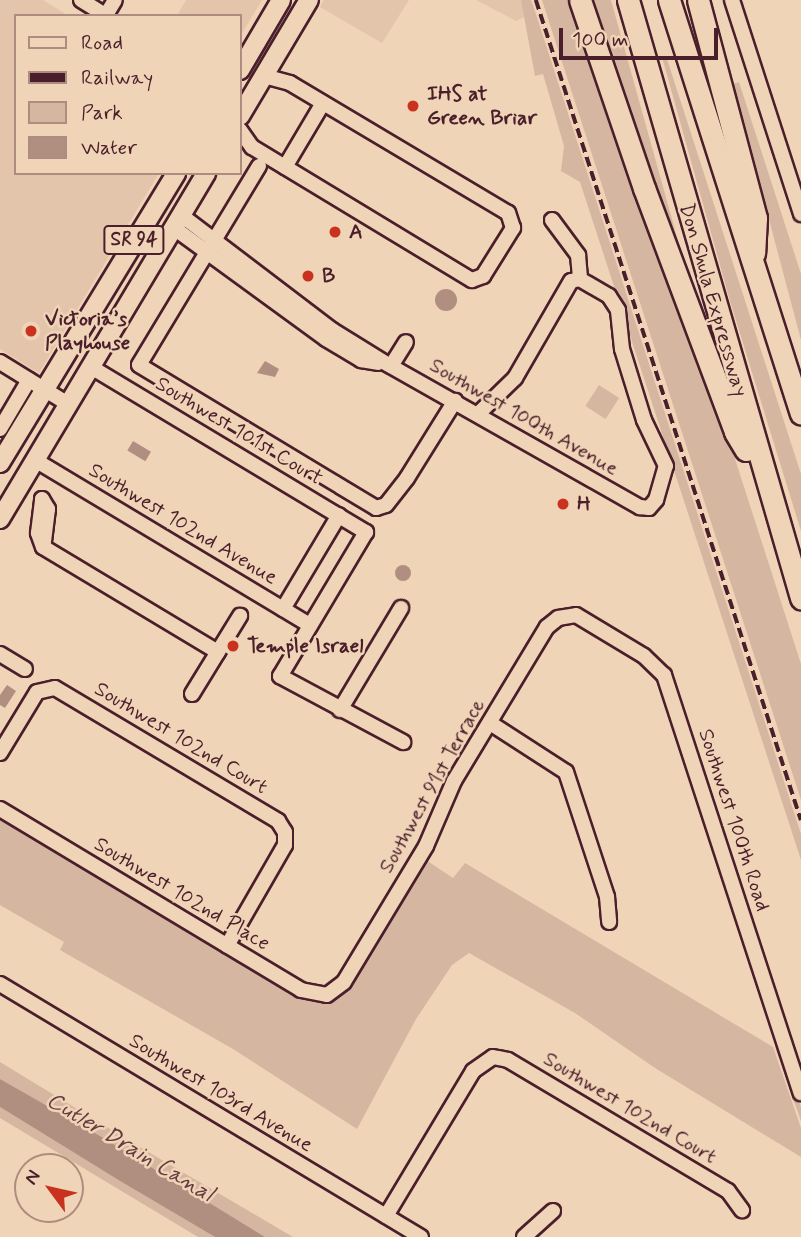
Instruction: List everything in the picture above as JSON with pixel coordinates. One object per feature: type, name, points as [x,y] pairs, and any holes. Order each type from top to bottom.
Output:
[{"type":"highway","points":[[580,0],[644,188],[735,432],[762,475]]},
{"type":"highway","name":"Don Shula Expressway","points":[[628,0],[762,475],[801,598]]},
{"type":"highway","points":[[670,0],[801,413]]},
{"type":"highway","points":[[698,0],[756,218],[754,269]]},
{"type":"main road","points":[[242,67],[281,0]]},
{"type":"main road","points":[[244,97],[264,76],[309,0]]},
{"type":"main road","name":"SR 94","points":[[0,463],[37,384],[175,175]]},
{"type":"main road","name":"SR 94","points":[[0,519],[205,175]]},
{"type":"street","points":[[81,0],[103,14]]},
{"type":"street","points":[[732,0],[801,214]]},
{"type":"street","points":[[242,133],[252,147],[474,281],[483,276],[513,228],[508,213],[290,83],[264,76]]},
{"type":"street","points":[[285,167],[323,103]]},
{"type":"street","points":[[259,166],[139,365],[370,506],[386,505],[455,401]]},
{"type":"street","points":[[478,414],[515,378],[571,281],[580,279],[578,255],[552,220]]},
{"type":"street","name":"Southwest 100th Avenue","points":[[177,221],[332,330],[389,365],[640,507],[655,503],[666,466],[644,420],[622,348],[618,310],[609,296],[580,279]]},
{"type":"street","points":[[389,365],[405,342]]},
{"type":"street","points":[[0,362],[68,404]]},
{"type":"street","name":"Southwest 101st Court","points":[[91,367],[366,532],[310,625]]},
{"type":"street","points":[[0,429],[37,384]]},
{"type":"street","name":"Southwest 102nd Avenue","points":[[35,460],[310,625]]},
{"type":"street","points":[[20,484],[41,499],[48,509],[43,547],[218,652]]},
{"type":"street","points":[[283,609],[339,516]]},
{"type":"street","points":[[340,710],[401,608]]},
{"type":"street","points":[[192,694],[240,616]]},
{"type":"street","name":"Southwest 91st Terrace","points":[[344,982],[426,846],[451,789],[490,723],[547,628],[563,616]]},
{"type":"street","name":"Southwest 100th Road","points":[[563,616],[580,616],[644,656],[664,675],[801,1093]]},
{"type":"street","points":[[310,625],[279,676],[402,743]]},
{"type":"street","points":[[0,655],[25,669]]},
{"type":"street","name":"Southwest 102nd Court","points":[[4,736],[37,692],[47,687],[63,691],[278,821],[285,832],[285,845],[227,946]]},
{"type":"street","points":[[490,723],[566,772],[607,897],[609,922]]},
{"type":"street","points":[[0,753],[4,736]]},
{"type":"street","name":"Southwest 102nd Place","points":[[0,809],[309,994],[327,995],[344,982]]},
{"type":"street","name":"Southwest 103rd Avenue","points":[[0,985],[421,1237]]},
{"type":"street","name":"Southwest 102nd Court","points":[[386,1216],[473,1071],[488,1058],[508,1059],[728,1191],[742,1210]]},
{"type":"street","points":[[524,1237],[553,1211]]},
{"type":"shaded area","points":[[0,0],[43,0],[66,14],[14,14],[14,175],[158,175],[39,373],[0,349]]},
{"type":"shaded area","points":[[186,0],[262,0],[242,34],[242,14],[178,14]]},
{"type":"shaded area","points":[[324,0],[409,0],[382,43],[320,7]]},
{"type":"shaded area","points":[[476,0],[521,0],[526,16],[516,21]]},
{"type":"green space","points":[[521,0],[531,0],[534,8],[801,834],[801,860],[580,182],[561,171],[564,146],[543,74],[535,76]]},
{"type":"green space","points":[[542,0],[575,0],[707,372],[801,664],[801,800]]},
{"type":"green space","points":[[586,0],[611,0],[697,309]]},
{"type":"green space","points":[[666,56],[801,474],[801,531],[730,301],[662,57]]},
{"type":"green space","points":[[739,82],[801,274],[801,340],[733,84]]},
{"type":"green space","points":[[599,385],[619,398],[606,419],[585,406]]},
{"type":"green space","points":[[0,816],[302,996],[320,1002],[337,997],[348,985],[403,892],[409,891],[406,888],[423,858],[453,878],[465,863],[773,1047],[801,1128],[801,1157],[655,1068],[575,1013],[469,953],[452,965],[416,1019],[357,1129],[233,1049],[60,950],[64,942],[0,905]]},
{"type":"green space","points":[[775,1047],[781,1048],[801,1107],[801,1121]]},
{"type":"green space","points":[[0,1062],[293,1237],[265,1237],[0,1079]]},
{"type":"green space","points":[[0,1107],[75,1153],[58,1153],[0,1118]]},
{"type":"green space","points":[[84,1159],[215,1237],[198,1237],[84,1168]]},
{"type":"water","points":[[446,289],[454,292],[457,300],[454,308],[446,311],[438,308],[435,300],[438,292]]},
{"type":"water","points":[[265,361],[279,369],[275,377],[257,373]]},
{"type":"water","points":[[133,441],[151,452],[145,461],[127,450]]},
{"type":"water","points":[[403,565],[409,567],[409,579],[403,581],[397,579],[395,573],[397,567]]},
{"type":"water","points":[[7,685],[16,691],[5,708],[0,705],[0,695]]},
{"type":"water","points":[[0,1079],[105,1139],[265,1237],[215,1237],[84,1159],[84,1153],[75,1153],[0,1107]]},
{"type":"railway","points":[[536,0],[801,820]]},
{"type":"place","name":"IHS at Green Briar","points":[[413,106]]},
{"type":"place","name":"A","points":[[335,232]]},
{"type":"place","name":"B","points":[[308,276]]},
{"type":"place","name":"Victoria’s Playhouse","points":[[31,331]]},
{"type":"place","name":"H","points":[[563,504]]},
{"type":"place","name":"Temple Israel","points":[[233,646]]},
{"type":"water label","name":"Cutler Drain Canal","points":[[130,1148]]}]
